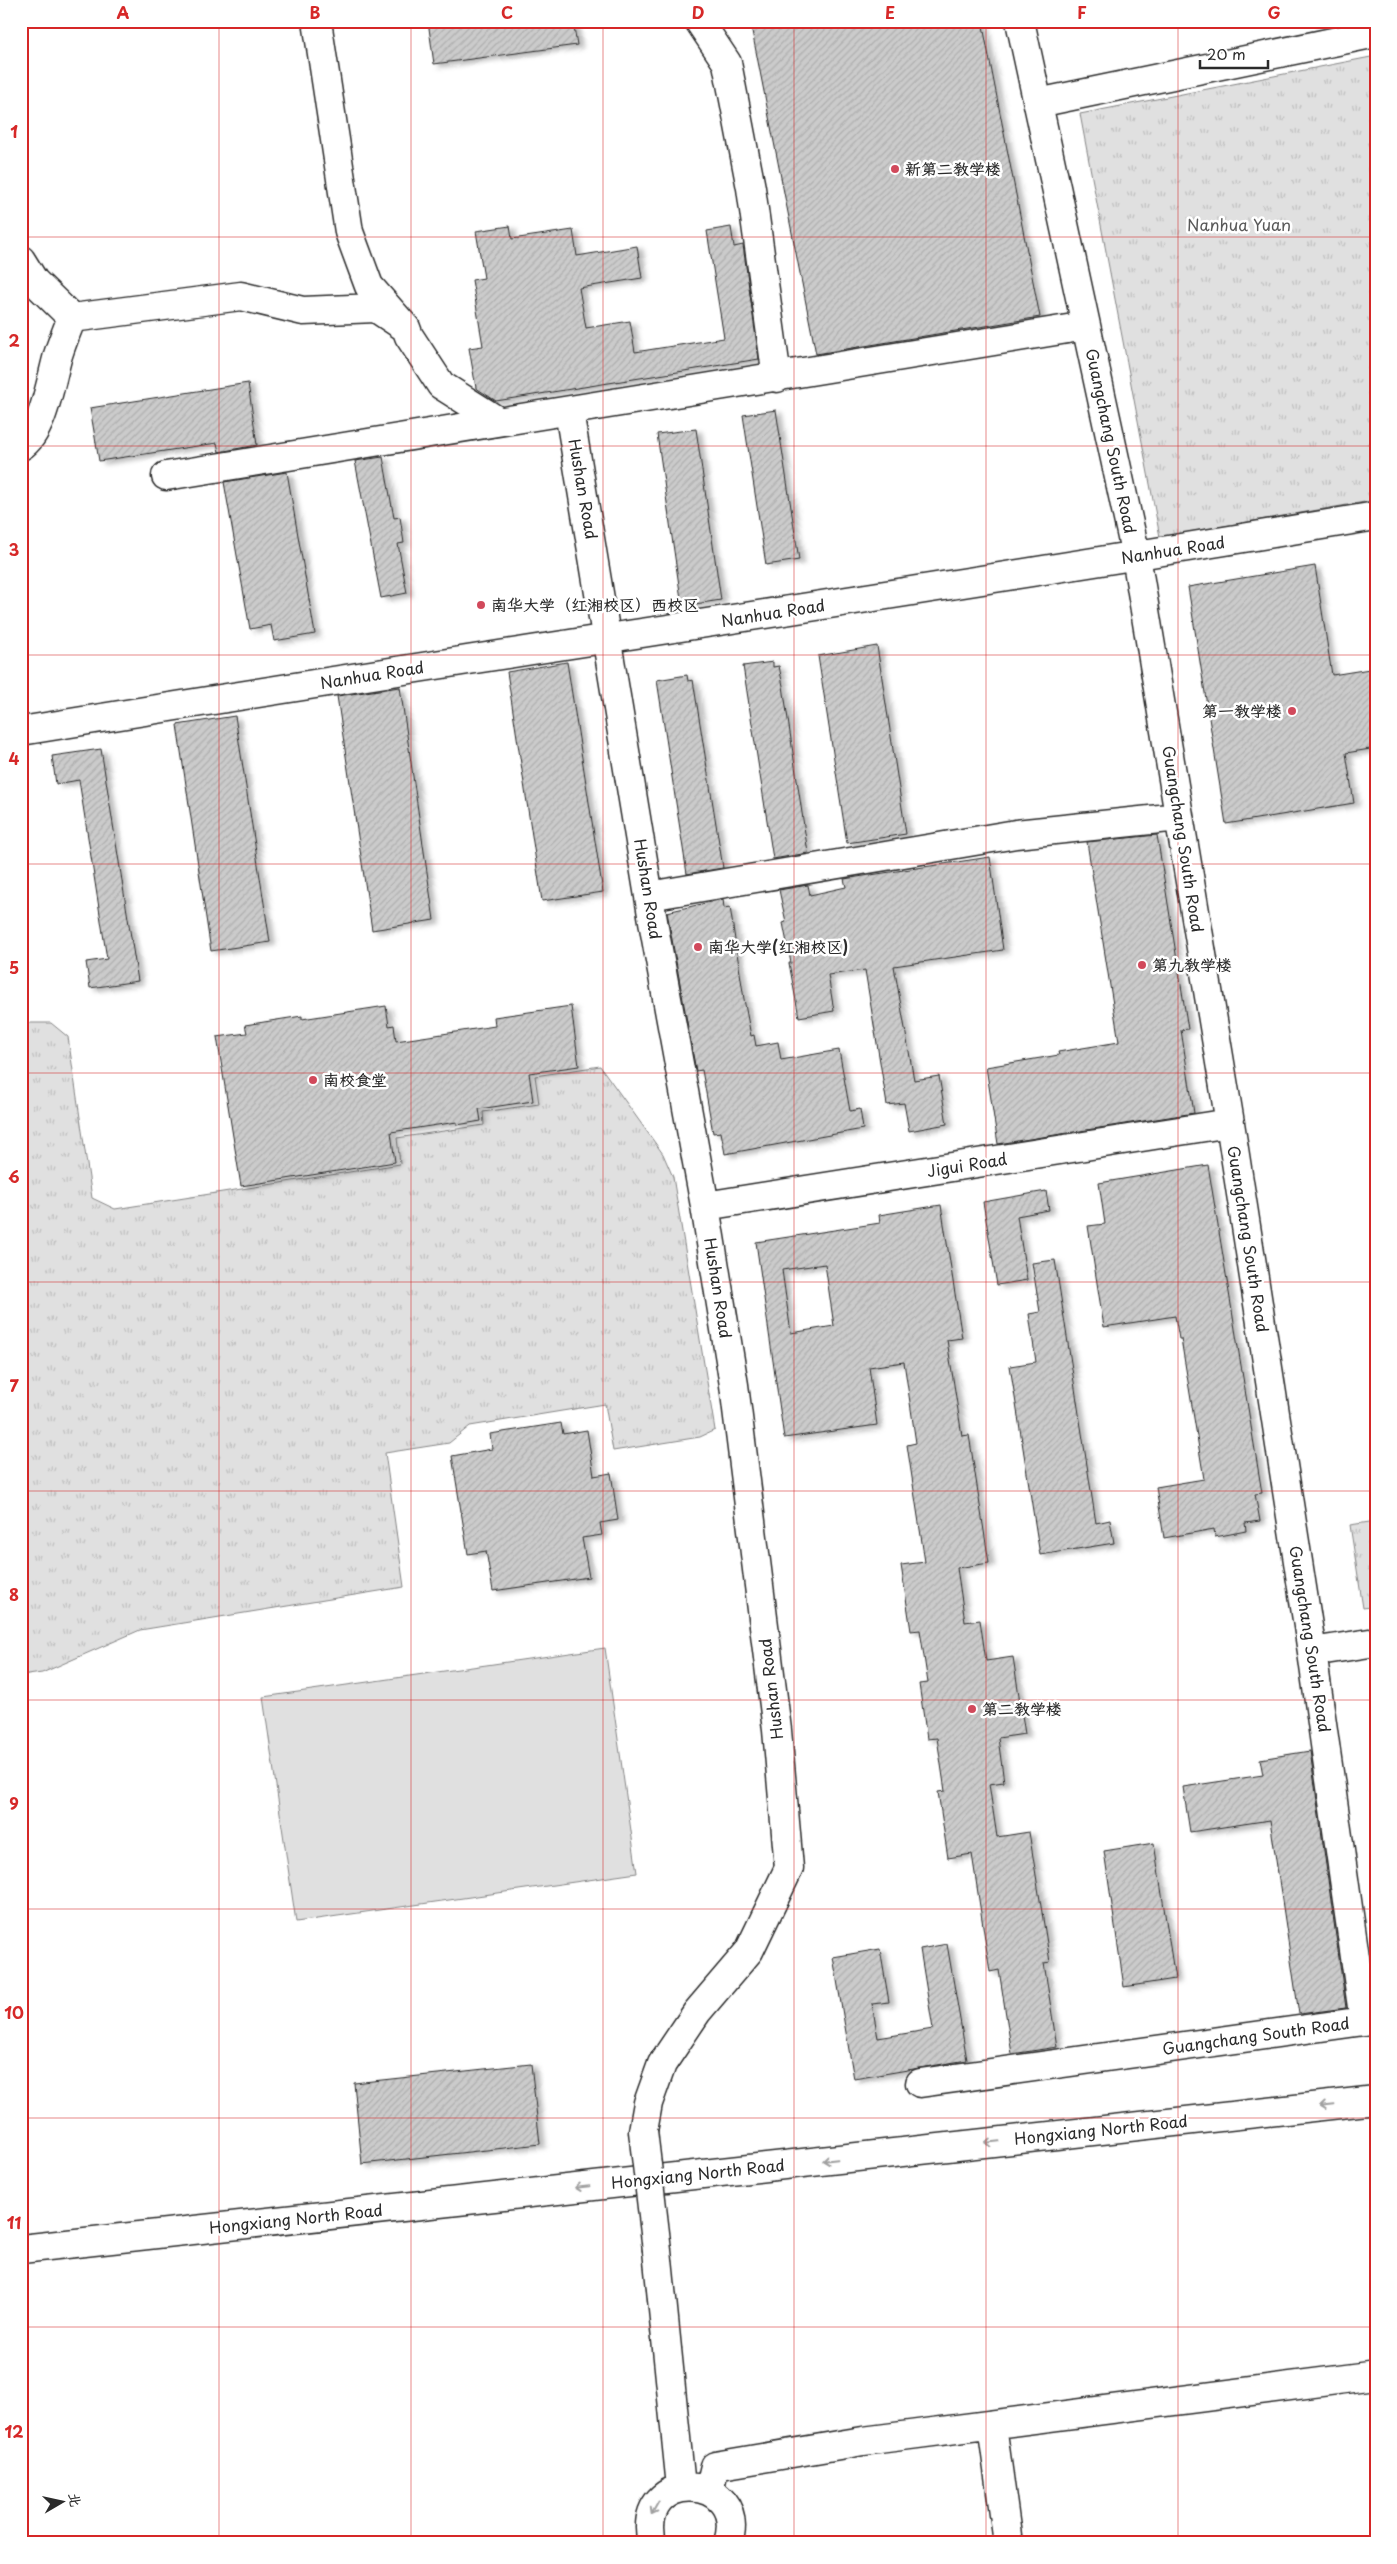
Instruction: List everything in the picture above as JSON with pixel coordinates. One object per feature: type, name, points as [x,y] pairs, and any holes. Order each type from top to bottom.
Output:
[{"type":"main road","points":[[318,21],[349,232],[369,286],[406,328],[409,336],[442,385],[498,421]]},
{"type":"main road","points":[[699,21],[727,63],[751,188],[778,378]]},
{"type":"main road","name":"Guangchang South Road","points":[[920,2083],[1364,2021],[1312,1652],[1230,1123],[1136,556],[1020,21]]},
{"type":"main road","points":[[1038,103],[1376,33]]},
{"type":"main road","points":[[21,260],[34,280],[72,318]]},
{"type":"main road","points":[[72,318],[241,296],[303,311],[376,308],[406,328]]},
{"type":"main road","points":[[21,446],[27,443],[41,415],[58,354],[72,318]]},
{"type":"main road","points":[[166,476],[498,421],[778,378],[1086,326]]},
{"type":"main road","name":"Hushan Road","points":[[569,411],[608,638],[649,896],[705,1206],[734,1385],[777,1730],[789,1868],[749,1951],[697,2012],[662,2064],[648,2103],[643,2130],[681,2487]]},
{"type":"main road","name":"Nanhua Road","points":[[21,731],[1136,556],[1376,516]]},
{"type":"main road","points":[[649,896],[1016,834],[1179,817]]},
{"type":"main road","name":"Jigui Road","points":[[705,1206],[1230,1123]]},
{"type":"main road","points":[[1312,1652],[1376,1642]]},
{"type":"main road","name":"Hongxiang North Road","points":[[21,2249],[1376,2100]]},
{"type":"main road","name":"Hongxiang North Road","points":[[21,2266],[1376,2119]]},
{"type":"main road","points":[[709,2491],[715,2466],[863,2441],[1376,2376]]},
{"type":"main road","points":[[992,2425],[1008,2543]]},
{"type":"main road","points":[[652,2543],[649,2529],[651,2515],[658,2502],[669,2492],[681,2487],[696,2486],[720,2498],[729,2515],[731,2534],[728,2543]]},
{"type":"green space","name":"Nanhua Yuan","points":[[1376,56],[1376,500],[1160,537],[1080,114]]},
{"type":"green space","points":[[21,1023],[51,1023],[68,1037],[92,1198],[115,1209],[400,1164],[397,1138],[484,1125],[483,1112],[539,1104],[535,1076],[600,1066],[663,1154],[673,1177],[715,1430],[700,1437],[613,1451],[605,1404],[470,1426],[449,1443],[385,1453],[404,1587],[140,1630],[42,1673],[28,1675],[21,1672]]},
{"type":"green space","points":[[1376,1521],[1376,1606],[1363,1608],[1350,1525]]},
{"type":"green space","points":[[605,1648],[637,1873],[296,1922],[263,1697]]},
{"type":"building","points":[[428,21],[573,21],[577,45],[434,64]]},
{"type":"building","name":"新第二教学楼","points":[[750,21],[982,21],[1040,317],[816,354]]},
{"type":"building","points":[[510,226],[512,239],[573,230],[577,256],[637,246],[642,278],[579,288],[586,328],[630,321],[635,352],[724,338],[707,231],[731,227],[734,247],[743,245],[759,359],[496,401],[476,388],[469,348],[483,346],[472,280],[484,278],[476,231]]},
{"type":"building","points":[[248,383],[257,445],[219,452],[217,443],[99,461],[90,408]]},
{"type":"building","points":[[776,410],[799,560],[766,565],[743,415]]},
{"type":"building","points":[[696,429],[721,600],[682,606],[657,434]]},
{"type":"building","points":[[383,457],[394,518],[400,517],[404,543],[398,544],[407,593],[381,598],[355,461]]},
{"type":"building","points":[[287,472],[315,634],[274,641],[271,625],[250,629],[224,482]]},
{"type":"building","name":"第一教学楼","points":[[1315,566],[1332,675],[1376,668],[1376,748],[1346,753],[1354,803],[1226,824],[1188,587]]},
{"type":"building","points":[[877,646],[906,834],[847,843],[818,656]]},
{"type":"building","points":[[567,662],[603,892],[542,901],[507,672]]},
{"type":"building","points":[[773,662],[773,667],[779,666],[783,686],[808,853],[773,859],[743,666]]},
{"type":"building","points":[[687,675],[688,681],[693,680],[723,868],[687,874],[657,680]]},
{"type":"building","points":[[400,687],[434,920],[372,930],[337,696]]},
{"type":"building","points":[[235,716],[270,942],[211,951],[177,725]]},
{"type":"building","points":[[101,749],[138,981],[90,988],[86,962],[107,959],[79,780],[56,784],[52,756]]},
{"type":"building","name":"第九教学楼","points":[[1157,835],[1188,1029],[1181,1030],[1194,1113],[998,1144],[986,1067],[1059,1055],[1058,1052],[1119,1042],[1087,842]]},
{"type":"building","points":[[990,857],[1003,950],[894,966],[914,1080],[939,1076],[947,1124],[909,1131],[904,1103],[887,1105],[865,970],[828,975],[834,1011],[799,1017],[783,923],[786,922],[779,890],[808,885],[810,895],[846,887],[844,879]]},
{"type":"building","points":[[723,899],[724,908],[730,907],[744,999],[751,1036],[754,1035],[756,1046],[778,1042],[781,1060],[839,1050],[850,1111],[860,1109],[863,1129],[725,1154],[721,1132],[713,1133],[702,1070],[696,1071],[667,912]]},
{"type":"building","name":"南校食堂","points":[[386,1006],[389,1026],[394,1025],[396,1041],[495,1026],[494,1017],[571,1006],[579,1066],[529,1073],[533,1101],[479,1109],[481,1121],[457,1125],[457,1122],[391,1132],[395,1162],[241,1186],[217,1037],[247,1033],[245,1025],[302,1016],[302,1019]]},
{"type":"building","points":[[1208,1165],[1262,1493],[1255,1494],[1260,1521],[1245,1523],[1246,1531],[1215,1537],[1214,1529],[1164,1538],[1156,1487],[1204,1479],[1181,1339],[1179,1339],[1175,1316],[1104,1327],[1088,1226],[1105,1224],[1099,1183]]},
{"type":"building","points":[[1046,1191],[1049,1210],[1017,1216],[1027,1280],[997,1285],[983,1202]]},
{"type":"building","points":[[941,1205],[962,1338],[947,1340],[962,1436],[969,1435],[989,1563],[957,1568],[965,1622],[980,1620],[986,1661],[1013,1657],[1025,1734],[998,1738],[1004,1782],[989,1784],[997,1837],[1029,1832],[1050,1962],[1044,1963],[1057,2047],[1012,2054],[999,1970],[990,1972],[972,1854],[948,1858],[938,1792],[945,1791],[937,1738],[927,1739],[919,1684],[928,1683],[920,1630],[911,1631],[901,1565],[925,1562],[907,1445],[916,1443],[904,1362],[869,1367],[877,1425],[784,1438],[756,1242],[880,1223],[879,1215]],"holes":[[[825,1264],[834,1326],[791,1333],[782,1270]]]},
{"type":"building","points":[[1055,1260],[1096,1523],[1110,1520],[1114,1543],[1040,1555],[1010,1366],[1036,1362],[1029,1314],[1040,1312],[1032,1263]]},
{"type":"building","points":[[561,1423],[563,1434],[587,1430],[594,1476],[611,1473],[618,1520],[600,1523],[602,1535],[582,1538],[589,1577],[493,1591],[486,1551],[468,1554],[452,1456],[492,1449],[490,1434]]},
{"type":"building","points":[[1310,1751],[1346,2008],[1299,2014],[1270,1820],[1190,1832],[1183,1787],[1263,1775],[1260,1759]]},
{"type":"building","points":[[1154,1843],[1175,1979],[1124,1987],[1104,1851]]},
{"type":"building","points":[[947,1944],[967,2060],[854,2079],[833,1957],[880,1949],[889,2002],[872,2004],[878,2038],[933,2029],[920,1949]]},
{"type":"building","points":[[531,2064],[540,2144],[362,2164],[354,2083]]},
{"type":"place","name":"新第二教学楼","points":[[895,169]]},
{"type":"place","name":"南华大学（红湘校区）西校区","points":[[481,605]]},
{"type":"place","name":"第一教学楼","points":[[1292,711]]},
{"type":"place","name":"南华大学(红湘校区)","points":[[698,947]]},
{"type":"place","name":"第九教学楼","points":[[1142,965]]},
{"type":"place","name":"南校食堂","points":[[313,1080]]},
{"type":"place","name":"第二教学楼","points":[[972,1709]]}]
